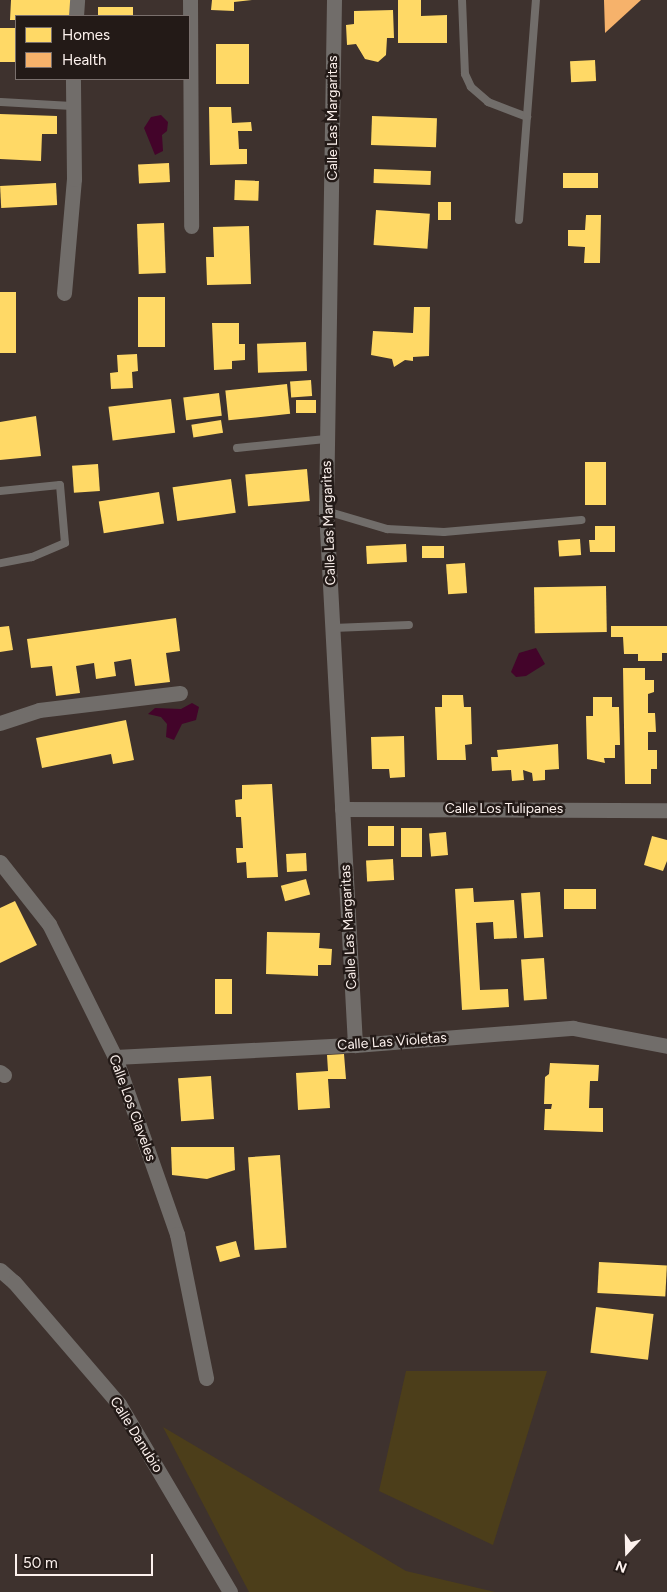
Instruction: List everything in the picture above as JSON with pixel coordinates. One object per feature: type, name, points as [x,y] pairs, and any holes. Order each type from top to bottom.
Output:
[{"type":"street","points":[[76,15],[77,0]]},
{"type":"street","points":[[190,0],[191,226]]},
{"type":"street","name":"Calle Las Margaritas","points":[[334,0],[332,241],[326,439],[326,511],[355,1046]]},
{"type":"street","points":[[64,292],[74,179],[73,80]]},
{"type":"street","points":[[0,723],[39,710],[180,692]]},
{"type":"street","name":"Calle Los Tulipanes","points":[[342,809],[667,810]]},
{"type":"street","name":"Calle Los Claveles","points":[[0,862],[49,924],[115,1057],[177,1234],[206,1378]]},
{"type":"street","name":"Calle Las Violetas","points":[[115,1057],[355,1046],[573,1028],[667,1046]]},
{"type":"street","name":"Calle Danubio","points":[[0,1270],[14,1282],[119,1404],[230,1592]]},
{"type":"lane","points":[[462,0],[465,74],[471,87],[488,102],[527,117]]},
{"type":"lane","points":[[519,220],[536,0]]},
{"type":"lane","points":[[1,102],[72,106]]},
{"type":"lane","points":[[238,448],[326,439]]},
{"type":"lane","points":[[0,492],[60,485],[65,543],[32,556],[0,564]]},
{"type":"lane","points":[[326,511],[387,528],[444,532],[581,520]]},
{"type":"lane","points":[[333,628],[408,626]]},
{"type":"shaded area","points":[[161,115],[168,122],[167,131],[162,135],[163,151],[155,155],[144,128],[151,117]]},
{"type":"shaded area","points":[[536,648],[545,664],[526,676],[516,677],[511,672],[519,653]]},
{"type":"shaded area","points":[[192,703],[199,707],[196,720],[182,724],[174,740],[166,737],[167,724],[161,717],[148,714],[155,708],[181,709]]},
{"type":"shaded area","points":[[406,1371],[547,1371],[493,1545],[379,1491]]},
{"type":"shaded area","points":[[163,1427],[406,1571],[495,1592],[249,1592]]},
{"type":"building: Homes","points":[[11,0],[73,0],[73,15],[15,15],[15,20],[10,20]]},
{"type":"building: Homes","points":[[212,0],[252,0],[234,2],[234,11],[211,10]]},
{"type":"building: Homes","points":[[398,0],[421,0],[421,16],[447,15],[447,43],[398,43]]},
{"type":"building: Homes","points":[[98,7],[133,7],[133,15],[98,15]]},
{"type":"building: Homes","points":[[393,10],[394,38],[387,38],[386,55],[378,62],[365,59],[356,44],[347,45],[346,25],[354,24],[354,11]]},
{"type":"building: Homes","points":[[0,28],[15,28],[15,62],[0,62]]},
{"type":"building: Homes","points":[[216,44],[249,44],[249,84],[216,84]]},
{"type":"building: Homes","points":[[595,60],[596,81],[571,82],[570,61]]},
{"type":"building: Homes","points":[[209,107],[231,107],[232,123],[251,122],[252,131],[238,131],[239,149],[247,149],[247,164],[210,165]]},
{"type":"building: Homes","points":[[0,114],[57,116],[57,134],[42,134],[41,161],[0,159]]},
{"type":"building: Homes","points":[[372,116],[437,118],[436,147],[371,145]]},
{"type":"building: Homes","points":[[169,163],[170,182],[139,184],[138,165]]},
{"type":"building: Homes","points":[[374,169],[431,171],[430,185],[374,183]]},
{"type":"building: Homes","points":[[563,173],[598,173],[598,188],[563,188]]},
{"type":"building: Homes","points":[[235,180],[259,181],[258,201],[234,200]]},
{"type":"building: Homes","points":[[56,183],[57,205],[1,208],[0,186]]},
{"type":"building: Homes","points":[[438,202],[451,202],[451,220],[438,220]]},
{"type":"building: Homes","points":[[376,210],[430,214],[427,249],[374,245]]},
{"type":"building: Homes","points":[[586,215],[601,215],[600,263],[584,263],[585,247],[568,246],[568,230],[585,230]]},
{"type":"building: Homes","points":[[164,223],[166,273],[139,274],[137,224]]},
{"type":"building: Homes","points":[[249,226],[251,284],[207,285],[206,257],[214,257],[213,227]]},
{"type":"building: Homes","points":[[0,292],[16,292],[16,353],[0,353]]},
{"type":"building: Homes","points":[[138,297],[165,297],[165,347],[138,347]]},
{"type":"building: Homes","points":[[414,307],[430,307],[429,356],[413,357],[413,361],[405,360],[394,367],[392,359],[371,355],[373,331],[413,333]]},
{"type":"building: Homes","points":[[212,323],[239,323],[239,344],[245,344],[245,360],[232,361],[232,369],[214,370]]},
{"type":"building: Homes","points":[[306,342],[307,371],[258,373],[257,344]]},
{"type":"building: Homes","points":[[137,354],[138,371],[132,372],[133,388],[111,389],[110,373],[118,372],[117,355]]},
{"type":"building: Homes","points":[[311,380],[312,396],[291,397],[290,381]]},
{"type":"building: Homes","points":[[287,384],[290,414],[228,420],[225,390]]},
{"type":"building: Homes","points":[[219,393],[222,416],[186,420],[183,397]]},
{"type":"building: Homes","points":[[171,399],[175,433],[113,440],[108,407]]},
{"type":"building: Homes","points":[[296,400],[316,400],[316,413],[296,413]]},
{"type":"building: Homes","points":[[36,416],[41,456],[0,460],[0,422]]},
{"type":"building: Homes","points":[[221,420],[223,433],[193,438],[191,425]]},
{"type":"building: Homes","points":[[585,462],[606,462],[606,505],[585,505]]},
{"type":"building: Homes","points":[[98,464],[100,491],[74,493],[72,466]]},
{"type":"building: Homes","points":[[307,469],[310,501],[248,506],[245,474]]},
{"type":"building: Homes","points":[[231,479],[236,513],[177,521],[173,487]]},
{"type":"building: Homes","points":[[159,492],[164,524],[104,533],[99,502]]},
{"type":"building: Homes","points":[[595,526],[615,526],[615,552],[590,552],[589,540],[595,540]]},
{"type":"building: Homes","points":[[580,539],[581,555],[559,556],[558,541]]},
{"type":"building: Homes","points":[[406,544],[407,562],[367,564],[366,546]]},
{"type":"building: Homes","points":[[422,546],[444,546],[444,558],[422,558]]},
{"type":"building: Homes","points":[[465,563],[467,593],[448,594],[446,564]]},
{"type":"building: Homes","points":[[606,586],[607,632],[535,633],[534,587]]},
{"type":"building: Homes","points":[[176,618],[180,651],[166,653],[170,682],[135,686],[131,659],[114,662],[116,676],[96,679],[94,663],[76,666],[80,693],[56,696],[52,666],[31,668],[27,639]]},
{"type":"building: Homes","points":[[9,626],[13,650],[0,652],[0,627]]},
{"type":"building: Homes","points":[[611,626],[667,626],[667,653],[662,653],[662,661],[638,661],[638,654],[624,654],[623,637],[611,637]]},
{"type":"building: Homes","points":[[623,668],[645,668],[645,680],[654,680],[654,692],[648,694],[648,713],[655,713],[656,732],[648,732],[648,750],[657,750],[657,769],[651,769],[651,784],[625,784]]},
{"type":"building: Homes","points":[[442,695],[463,695],[464,707],[471,707],[472,744],[465,745],[466,760],[437,760],[435,707],[442,707]]},
{"type":"building: Homes","points":[[593,697],[612,697],[612,707],[619,707],[620,745],[615,745],[615,758],[604,758],[605,763],[587,759],[586,716],[593,716]]},
{"type":"building: Homes","points":[[126,720],[134,760],[113,764],[111,754],[42,768],[36,738]]},
{"type":"building: Homes","points":[[404,736],[405,777],[390,778],[389,769],[372,769],[371,737]]},
{"type":"building: Homes","points":[[558,744],[559,769],[545,770],[545,780],[533,781],[532,773],[523,770],[524,780],[512,781],[511,770],[492,771],[491,757],[498,757],[497,750]]},
{"type":"building: Homes","points":[[272,784],[278,877],[247,878],[246,862],[237,863],[236,848],[243,848],[241,817],[236,817],[235,800],[242,799],[242,785]]},
{"type":"building: Homes","points":[[368,826],[394,826],[394,846],[368,846]]},
{"type":"building: Homes","points":[[401,828],[422,828],[422,857],[401,857]]},
{"type":"building: Homes","points":[[446,832],[448,855],[431,856],[429,833]]},
{"type":"building: Homes","points":[[652,836],[667,840],[667,861],[663,871],[644,865]]},
{"type":"building: Homes","points":[[306,853],[307,871],[287,872],[286,854]]},
{"type":"building: Homes","points":[[393,859],[394,880],[367,881],[366,860]]},
{"type":"building: Homes","points":[[306,879],[310,894],[285,901],[281,886]]},
{"type":"building: Homes","points":[[473,888],[474,902],[514,900],[517,938],[494,939],[493,922],[476,923],[480,990],[508,989],[509,1007],[462,1010],[455,889]]},
{"type":"building: Homes","points":[[564,889],[596,889],[596,909],[564,909]]},
{"type":"building: Homes","points":[[540,892],[543,937],[524,938],[521,893]]},
{"type":"building: Homes","points":[[15,901],[37,945],[0,963],[0,908]]},
{"type":"building: Homes","points":[[267,932],[320,933],[319,948],[332,949],[331,965],[318,965],[318,976],[266,974]]},
{"type":"building: Homes","points":[[544,958],[547,999],[524,1001],[521,960]]},
{"type":"building: Homes","points":[[215,979],[232,979],[232,1014],[215,1014]]},
{"type":"building: Homes","points":[[344,1054],[346,1079],[328,1079],[330,1108],[298,1110],[296,1073],[328,1071],[327,1055]]},
{"type":"building: Homes","points":[[550,1063],[599,1065],[598,1081],[590,1081],[589,1108],[603,1108],[603,1132],[544,1130],[545,1109],[551,1109],[552,1104],[544,1104],[545,1077],[549,1074]]},
{"type":"building: Homes","points":[[211,1076],[214,1119],[181,1121],[178,1078]]},
{"type":"building: Homes","points":[[171,1147],[234,1147],[235,1170],[207,1179],[172,1175]]},
{"type":"building: Homes","points":[[280,1155],[286,1248],[255,1250],[248,1157]]},
{"type":"building: Homes","points":[[236,1241],[240,1256],[220,1262],[216,1246]]},
{"type":"building: Homes","points":[[599,1262],[667,1266],[665,1297],[597,1293]]},
{"type":"building: Homes","points":[[596,1307],[654,1314],[648,1360],[590,1353]]},
{"type":"building: Health","points":[[604,0],[641,0],[605,33]]}]
